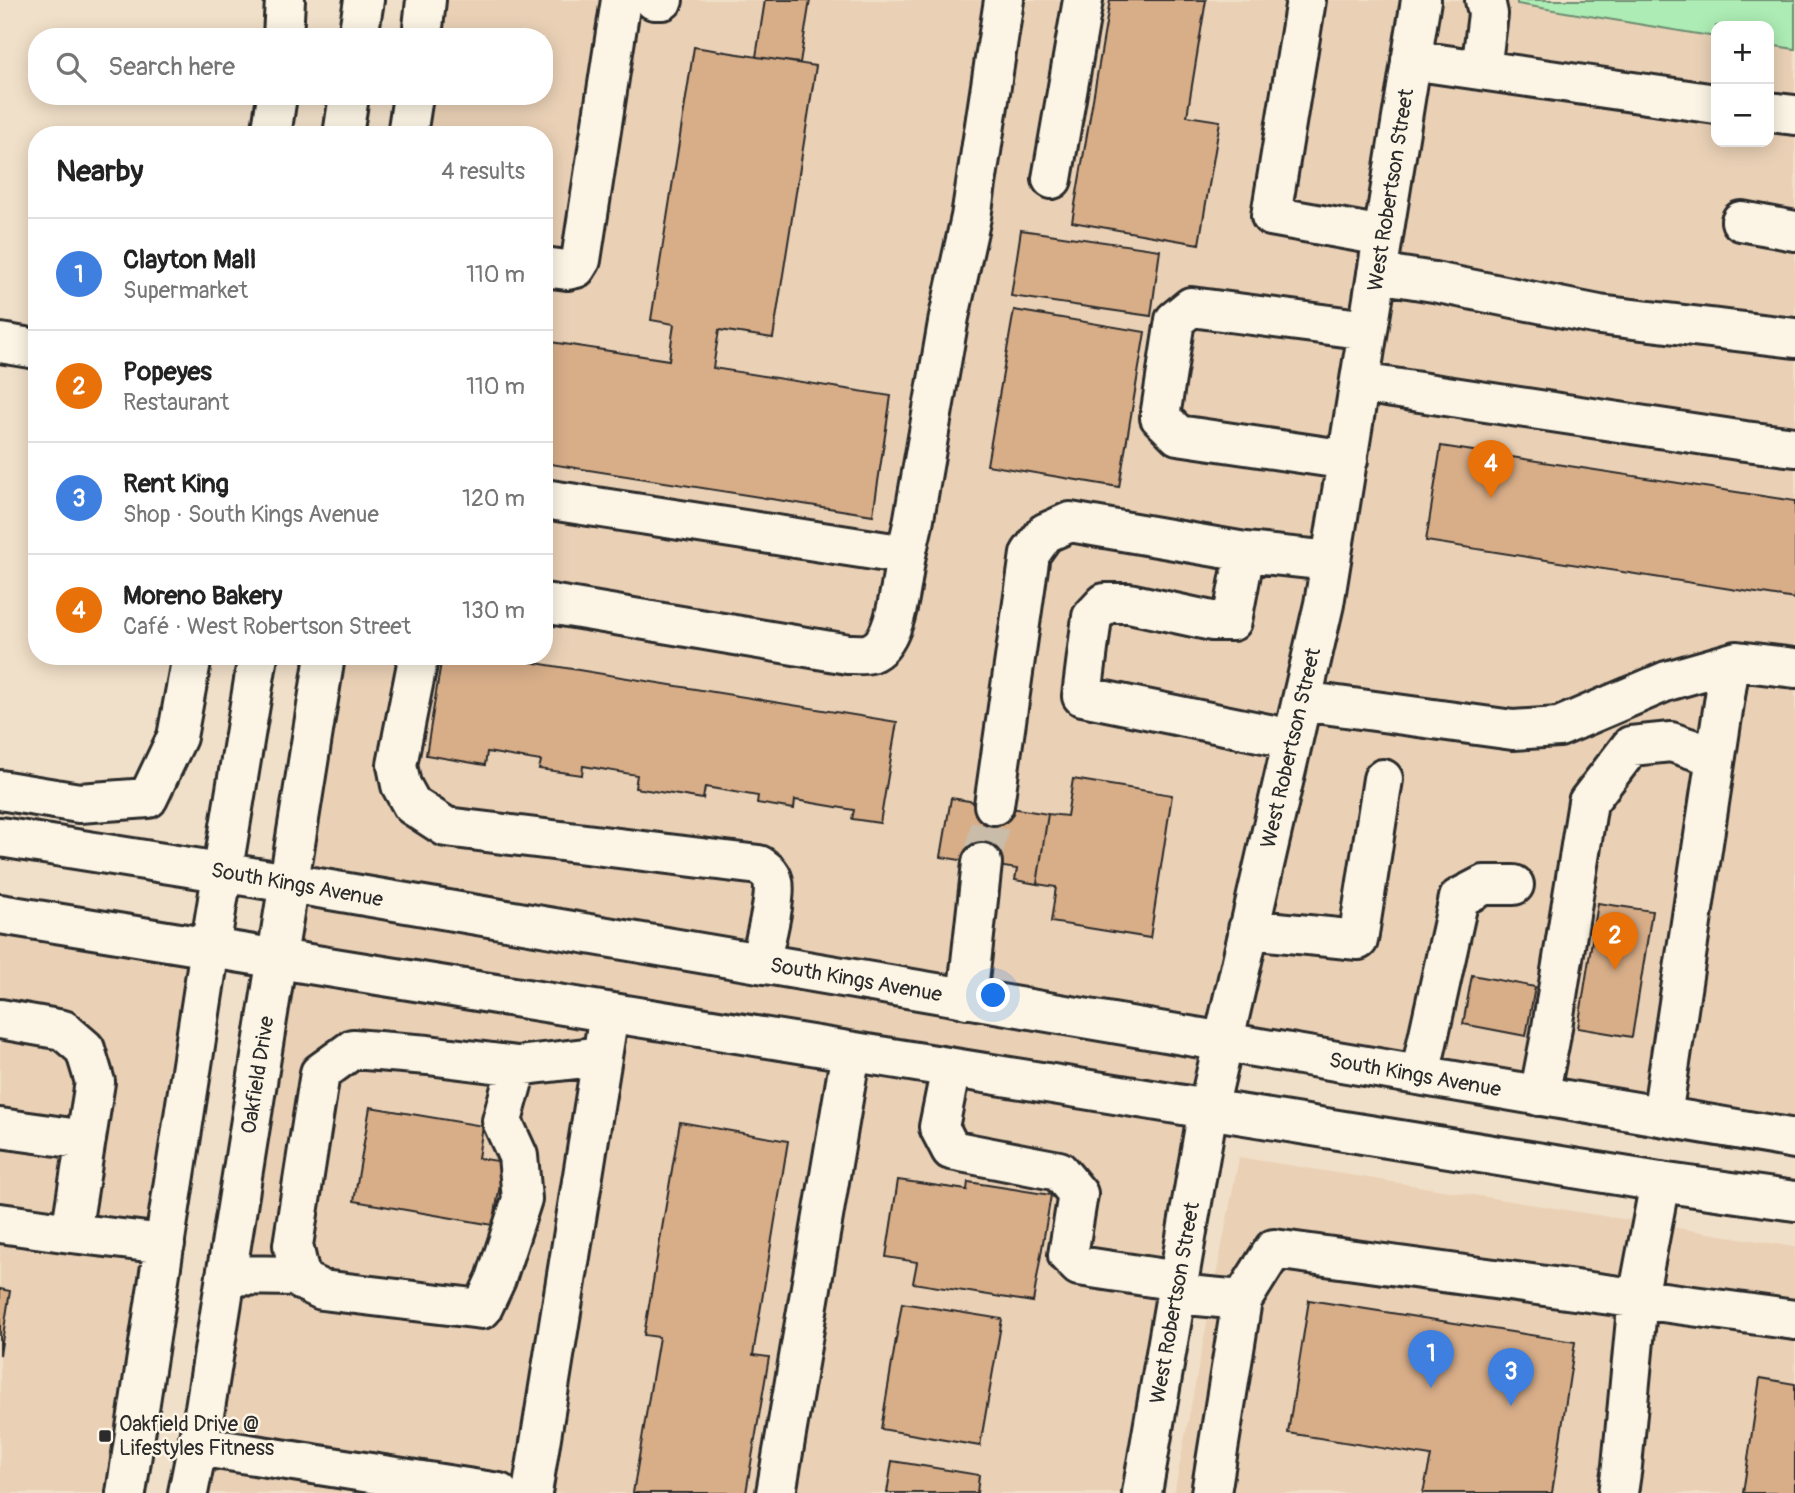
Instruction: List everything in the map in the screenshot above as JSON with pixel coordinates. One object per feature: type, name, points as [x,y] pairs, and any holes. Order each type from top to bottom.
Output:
[{"type":"street","points":[[283,28],[285,0]]},
{"type":"street","points":[[359,28],[364,0]]},
{"type":"street","points":[[423,28],[426,0]]},
{"type":"street","points":[[553,268],[576,268],[581,260],[621,0]]},
{"type":"street","points":[[654,0],[663,0]]},
{"type":"street","points":[[553,605],[848,654],[870,653],[883,645],[893,625],[949,317],[971,217],[1004,0]]},
{"type":"street","points":[[1052,180],[1083,0]]},
{"type":"street","points":[[1306,0],[1271,216],[1383,236]]},
{"type":"street","name":"West Robertson Street","points":[[1142,1493],[1208,1109],[1324,604],[1421,0]]},
{"type":"street","points":[[1481,70],[1488,14],[1485,0]]},
{"type":"street","points":[[1412,61],[1711,103]]},
{"type":"street","points":[[272,126],[276,105]]},
{"type":"street","points":[[344,126],[347,105]]},
{"type":"street","points":[[408,126],[412,105]]},
{"type":"street","points":[[1774,112],[1795,115]]},
{"type":"street","points":[[1741,221],[1795,231]]},
{"type":"street","points":[[1377,273],[1599,315],[1795,338]]},
{"type":"street","points":[[1348,460],[1178,435],[1160,416],[1175,320],[1191,307],[1368,330]]},
{"type":"street","points":[[0,343],[28,348]]},
{"type":"street","points":[[1360,383],[1745,442],[1795,447]]},
{"type":"street","points":[[553,500],[906,555]]},
{"type":"street","points":[[994,805],[1030,554],[1045,534],[1070,522],[1245,552],[1331,561]]},
{"type":"street","points":[[1245,552],[1232,621],[1212,621],[1129,603],[1105,603],[1092,617],[1082,696],[1293,739]]},
{"type":"street","points":[[1302,701],[1513,730],[1559,727],[1667,681],[1737,661],[1795,668]]},
{"type":"street","points":[[1662,1116],[1730,663]]},
{"type":"street","points":[[0,790],[79,803],[148,798],[177,737],[190,665]]},
{"type":"street","points":[[126,1493],[257,665]]},
{"type":"street","name":"Oakfield Drive","points":[[188,1493],[226,1275],[324,665]]},
{"type":"street","points":[[417,665],[397,765],[401,785],[412,805],[446,827],[759,865],[768,871],[773,880],[773,895],[760,963]]},
{"type":"street","points":[[1539,1096],[1588,802],[1631,746],[1671,742],[1716,757]]},
{"type":"street","points":[[1248,929],[1358,940],[1383,779]]},
{"type":"street","name":"South Kings Avenue","points":[[0,837],[224,872],[1795,1139]]},
{"type":"street","points":[[967,999],[982,863]]},
{"type":"street","points":[[1420,1075],[1460,898],[1484,885],[1514,885]]},
{"type":"street","points":[[0,914],[1660,1182],[1795,1201]]},
{"type":"street","points":[[532,1493],[609,1012]]},
{"type":"street","points":[[0,1020],[63,1030],[85,1049],[95,1082],[71,1233]]},
{"type":"street","points":[[311,1283],[293,1245],[320,1073],[354,1049],[517,1066],[602,1056]]},
{"type":"street","points":[[776,1493],[851,1052]]},
{"type":"street","points":[[226,1275],[311,1283],[482,1309],[496,1279],[522,1199],[518,1156],[502,1121],[517,1066]]},
{"type":"street","points":[[951,1068],[939,1127],[951,1150],[1059,1171],[1078,1194],[1068,1255],[1079,1266],[1242,1300]]},
{"type":"street","points":[[0,1128],[86,1140]]},
{"type":"street","points":[[1618,1493],[1638,1298],[1660,1182]]},
{"type":"street","points":[[0,1223],[165,1244]]},
{"type":"street","points":[[1211,1493],[1242,1300],[1273,1249],[1795,1320]]},
{"type":"street","points":[[197,1446],[499,1493]]},
{"type":"shaded area","points":[[448,0],[1399,0],[1303,600],[1206,1020],[313,868],[346,665],[553,665],[553,126],[430,126],[434,105],[553,105],[553,28],[445,28]]},
{"type":"shaded area","points":[[1442,0],[1795,0],[1795,1120],[1248,1027],[1345,607]]},
{"type":"shaded area","points":[[307,906],[1197,1057],[1191,1087],[301,944]]},
{"type":"shaded area","points":[[0,933],[187,964],[104,1493],[0,1493]]},
{"type":"shaded area","points":[[295,981],[1183,1124],[1120,1493],[210,1493],[226,1412]]},
{"type":"shaded area","points":[[1239,1157],[1795,1247],[1795,1493],[1174,1493]]},
{"type":"green space","points":[[1517,0],[1795,0],[1795,49],[1774,46],[1774,21],[1711,21],[1711,36],[1517,4]]},
{"type":"building","points":[[765,0],[810,0],[800,63],[756,57]]},
{"type":"building","points":[[1110,0],[1206,0],[1187,116],[1220,121],[1199,244],[1072,222]]},
{"type":"building","points":[[694,47],[816,66],[773,338],[719,330],[713,368],[891,396],[873,515],[553,464],[553,342],[669,360],[674,324],[651,320]]},
{"type":"building","points":[[1021,230],[1160,250],[1151,316],[1011,296]]},
{"type":"building","points":[[1014,310],[1145,332],[1119,487],[987,465]]},
{"type":"building","points":[[1441,446],[1795,501],[1795,599],[1426,541]]},
{"type":"building","points":[[441,665],[548,665],[897,722],[880,823],[852,819],[854,810],[795,800],[794,809],[757,803],[758,796],[705,787],[703,799],[635,788],[637,775],[583,766],[582,775],[539,769],[541,761],[487,752],[485,765],[426,755]]},
{"type":"building","points":[[1073,779],[1172,795],[1150,938],[1051,922],[1056,887],[1037,884],[1048,814],[1067,816]]},
{"type":"building","points":[[951,798],[1048,814],[1037,884],[1015,880],[1017,869],[941,857]]},
{"type":"building","points":[[1598,903],[1652,911],[1632,1037],[1578,1028]]},
{"type":"building","points":[[1472,975],[1535,987],[1526,1036],[1463,1024]]},
{"type":"building","points":[[370,1107],[483,1126],[478,1158],[504,1162],[493,1225],[354,1201]]},
{"type":"building","points":[[680,1122],[788,1141],[753,1355],[769,1357],[746,1493],[633,1493],[659,1337],[644,1335]]},
{"type":"building","points":[[898,1180],[967,1190],[968,1182],[1051,1195],[1033,1302],[913,1283],[917,1262],[886,1257]]},
{"type":"building","points":[[0,1289],[10,1291],[0,1355]]},
{"type":"building","points":[[1309,1300],[1575,1342],[1552,1493],[1423,1493],[1431,1456],[1288,1433]]},
{"type":"building","points":[[902,1303],[1002,1319],[980,1446],[881,1429]]},
{"type":"building","points":[[1760,1378],[1795,1384],[1795,1493],[1743,1493]]},
{"type":"building","points":[[892,1461],[979,1475],[977,1493],[887,1493]]},
{"type":"tunnel","points":[[982,863],[994,805]]},
{"type":"place","name":"Moreno Bakery","points":[[1491,498]]},
{"type":"place","name":"Popeyes","points":[[1615,970]]},
{"type":"place","name":"Clayton Mall","points":[[1431,1388]]},
{"type":"place","name":"Rent King","points":[[1511,1406]]},
{"type":"place","name":"Oakfield Drive @ Lifestyles Fitness","points":[[105,1436]]}]
